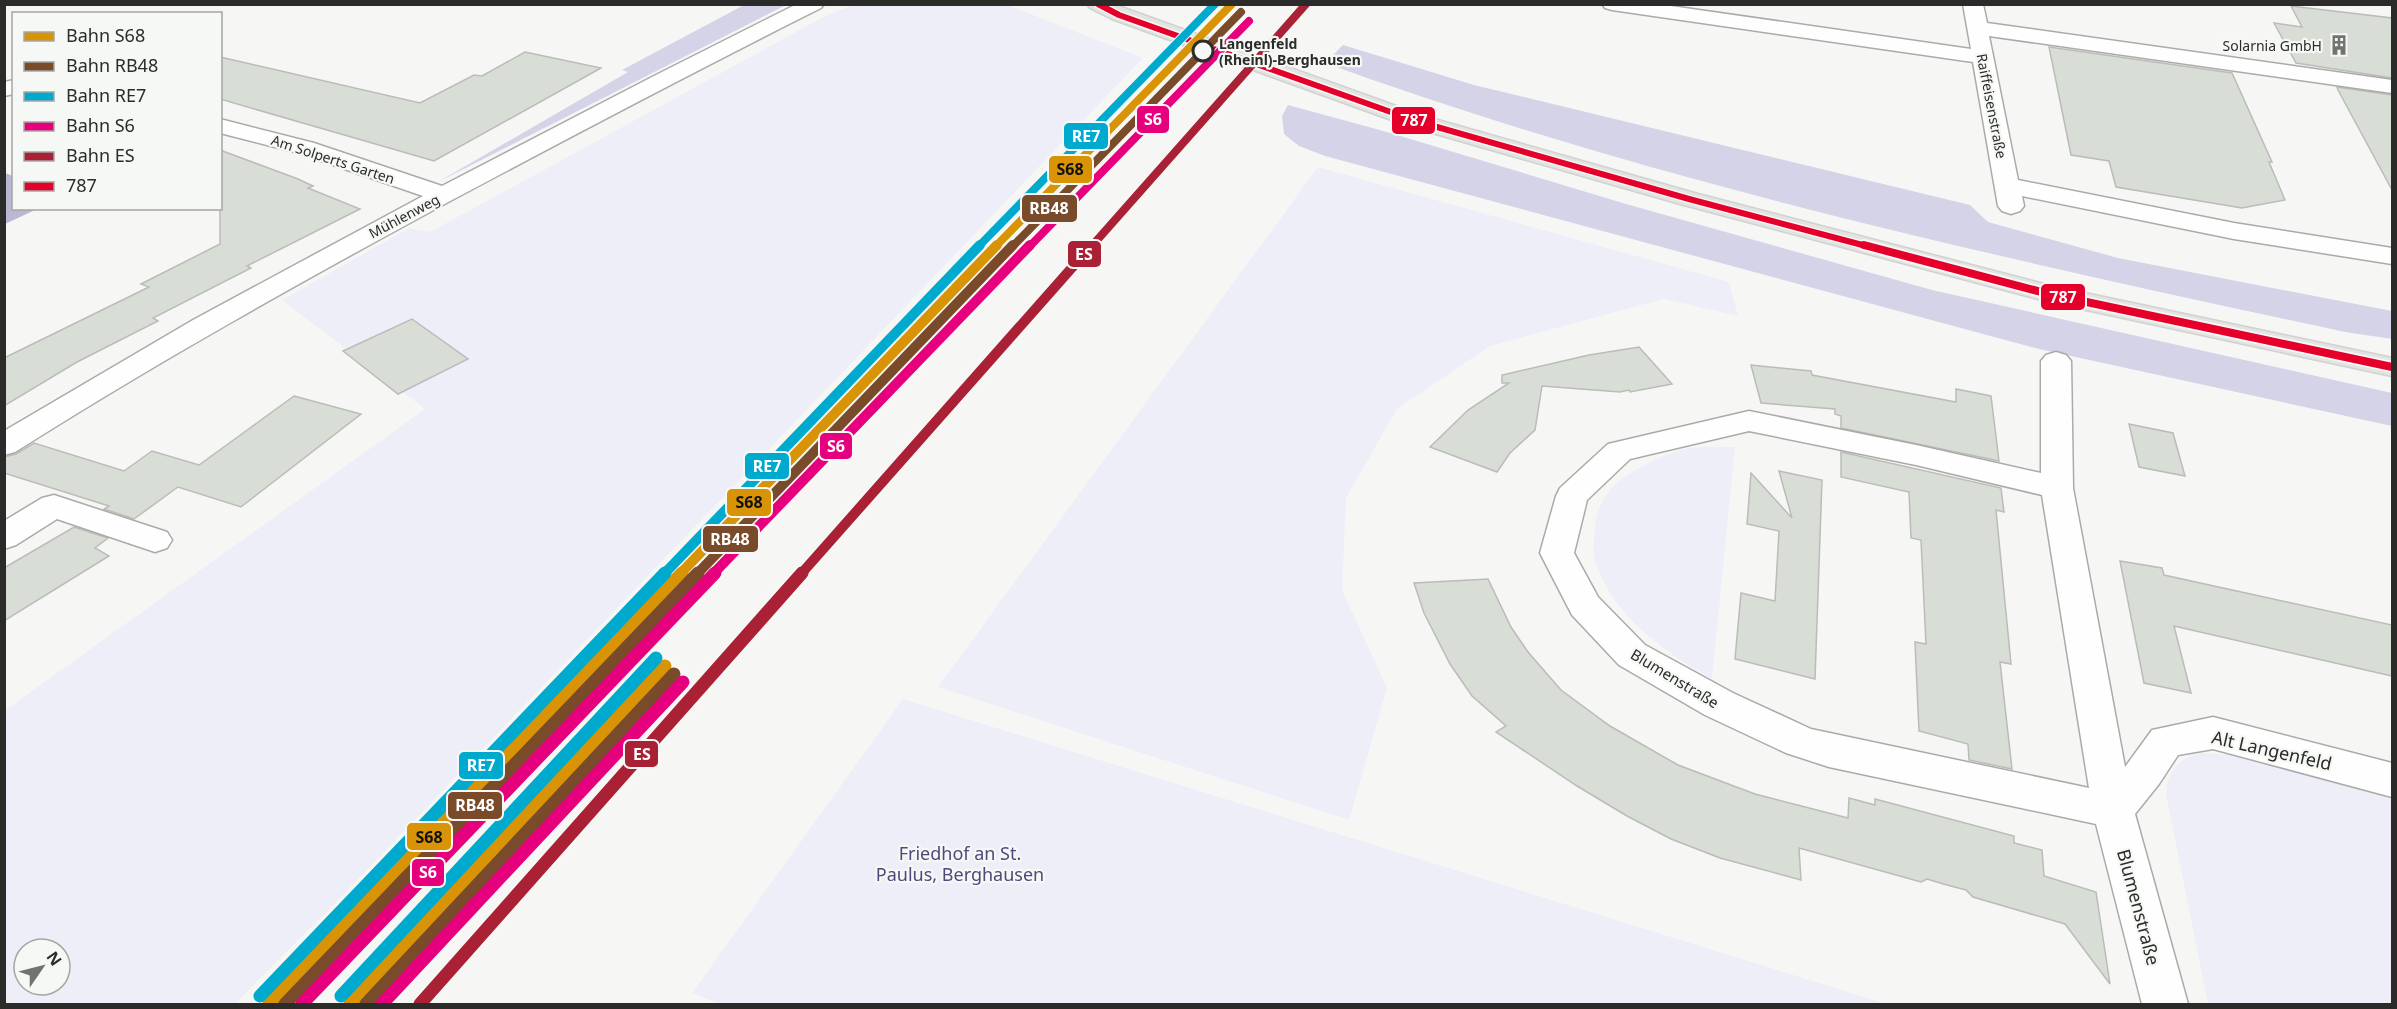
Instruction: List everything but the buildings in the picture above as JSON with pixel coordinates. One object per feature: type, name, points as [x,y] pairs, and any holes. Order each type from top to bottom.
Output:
[{"type":"main road","points":[[1097,4],[1119,15],[1416,121],[1689,199],[2049,294],[2392,367]]},
{"type":"street","name":"Mühlenweg","points":[[4,445],[96,387],[221,315],[681,69],[814,4]]},
{"type":"street","points":[[1612,4],[1983,57]]},
{"type":"street","name":"Raiffeisenstraße","points":[[1973,4],[2010,197],[2392,256]]},
{"type":"street","points":[[1977,28],[2392,86]]},
{"type":"street","name":"Am Solperts Garten","points":[[222,127],[306,148],[444,195]]},
{"type":"street","name":"Blumenstraße","points":[[2056,361],[2057,488],[2113,810],[2165,1005]]},
{"type":"street","name":"Blumenstraße","points":[[2057,488],[1916,455],[1749,421],[1619,451],[1572,496],[1557,553],[1585,606],[1632,655],[1719,704],[1800,742],[1829,751],[2113,810]]},
{"type":"street","points":[[4,537],[54,506],[155,540]]},
{"type":"street","name":"Alt Langenfeld","points":[[2113,810],[2145,772],[2166,741],[2213,733],[2392,780]]},
{"type":"green space","points":[[854,5],[1008,5],[1143,58],[341,897],[235,1004],[5,1004],[4,711],[425,409],[282,300],[409,228],[430,232],[829,14]]},
{"type":"green space","points":[[1318,167],[1729,282],[1738,316],[1664,299],[1490,346],[1397,409],[1346,498],[1342,590],[1387,688],[1349,820],[938,687]]},
{"type":"green space","points":[[1735,447],[1712,679],[1659,644],[1627,615],[1614,599],[1595,561],[1594,533],[1599,510],[1606,495],[1612,487],[1631,473],[1664,456],[1685,449]]},
{"type":"green space","name":"Friedhof an St. Paulus, Berghausen","points":[[903,699],[1887,1004],[720,1004],[692,993]]},
{"type":"green space","points":[[2200,753],[2232,755],[2392,795],[2392,1004],[2208,1004],[2166,794],[2171,773],[2175,767]]},
{"type":"shaded area","points":[[744,5],[786,5],[438,182],[628,72],[622,70]]},
{"type":"shaded area","points":[[1343,45],[1474,85],[1970,205],[1988,222],[2118,258],[2392,311],[2392,339],[2345,332],[2087,276],[1830,215],[1702,181],[1450,106],[1325,63]]},
{"type":"shaded area","points":[[1288,105],[1387,132],[1626,204],[1932,290],[2392,393],[2392,426],[2039,349],[1325,156],[1299,146],[1284,134],[1282,116]]},
{"type":"shaded area","points":[[5,173],[12,176],[12,210],[35,210],[5,224]]},
{"type":"rail line","name":"RE7","points":[[260,996],[902,325],[1215,4]]},
{"type":"rail line","name":"S68","points":[[269,1004],[911,333],[1232,4]]},
{"type":"rail line","name":"ES","points":[[420,1004],[1306,4]]},
{"type":"rail line","name":"RB48","points":[[285,1004],[920,341],[1241,12]]},
{"type":"rail line","name":"S6","points":[[302,1004],[928,350],[1249,21]]},
{"type":"rail line","name":"RE7","points":[[341,996],[656,658]]},
{"type":"rail line","name":"S68","points":[[350,1004],[665,666]]},
{"type":"rail line","name":"RB48","points":[[366,1004],[674,674]]},
{"type":"rail line","name":"S6","points":[[382,1004],[683,682]]},
{"type":"transit line","name":"787","points":[[1098,4],[1119,15],[1416,121],[1689,199],[2049,294],[2392,367]]},
{"type":"place","name":"Solarnia GmbH","points":[[2339,45]]},
{"type":"place","name":"Langenfeld (Rheinl)-Berghausen","points":[[1203,51]]}]
